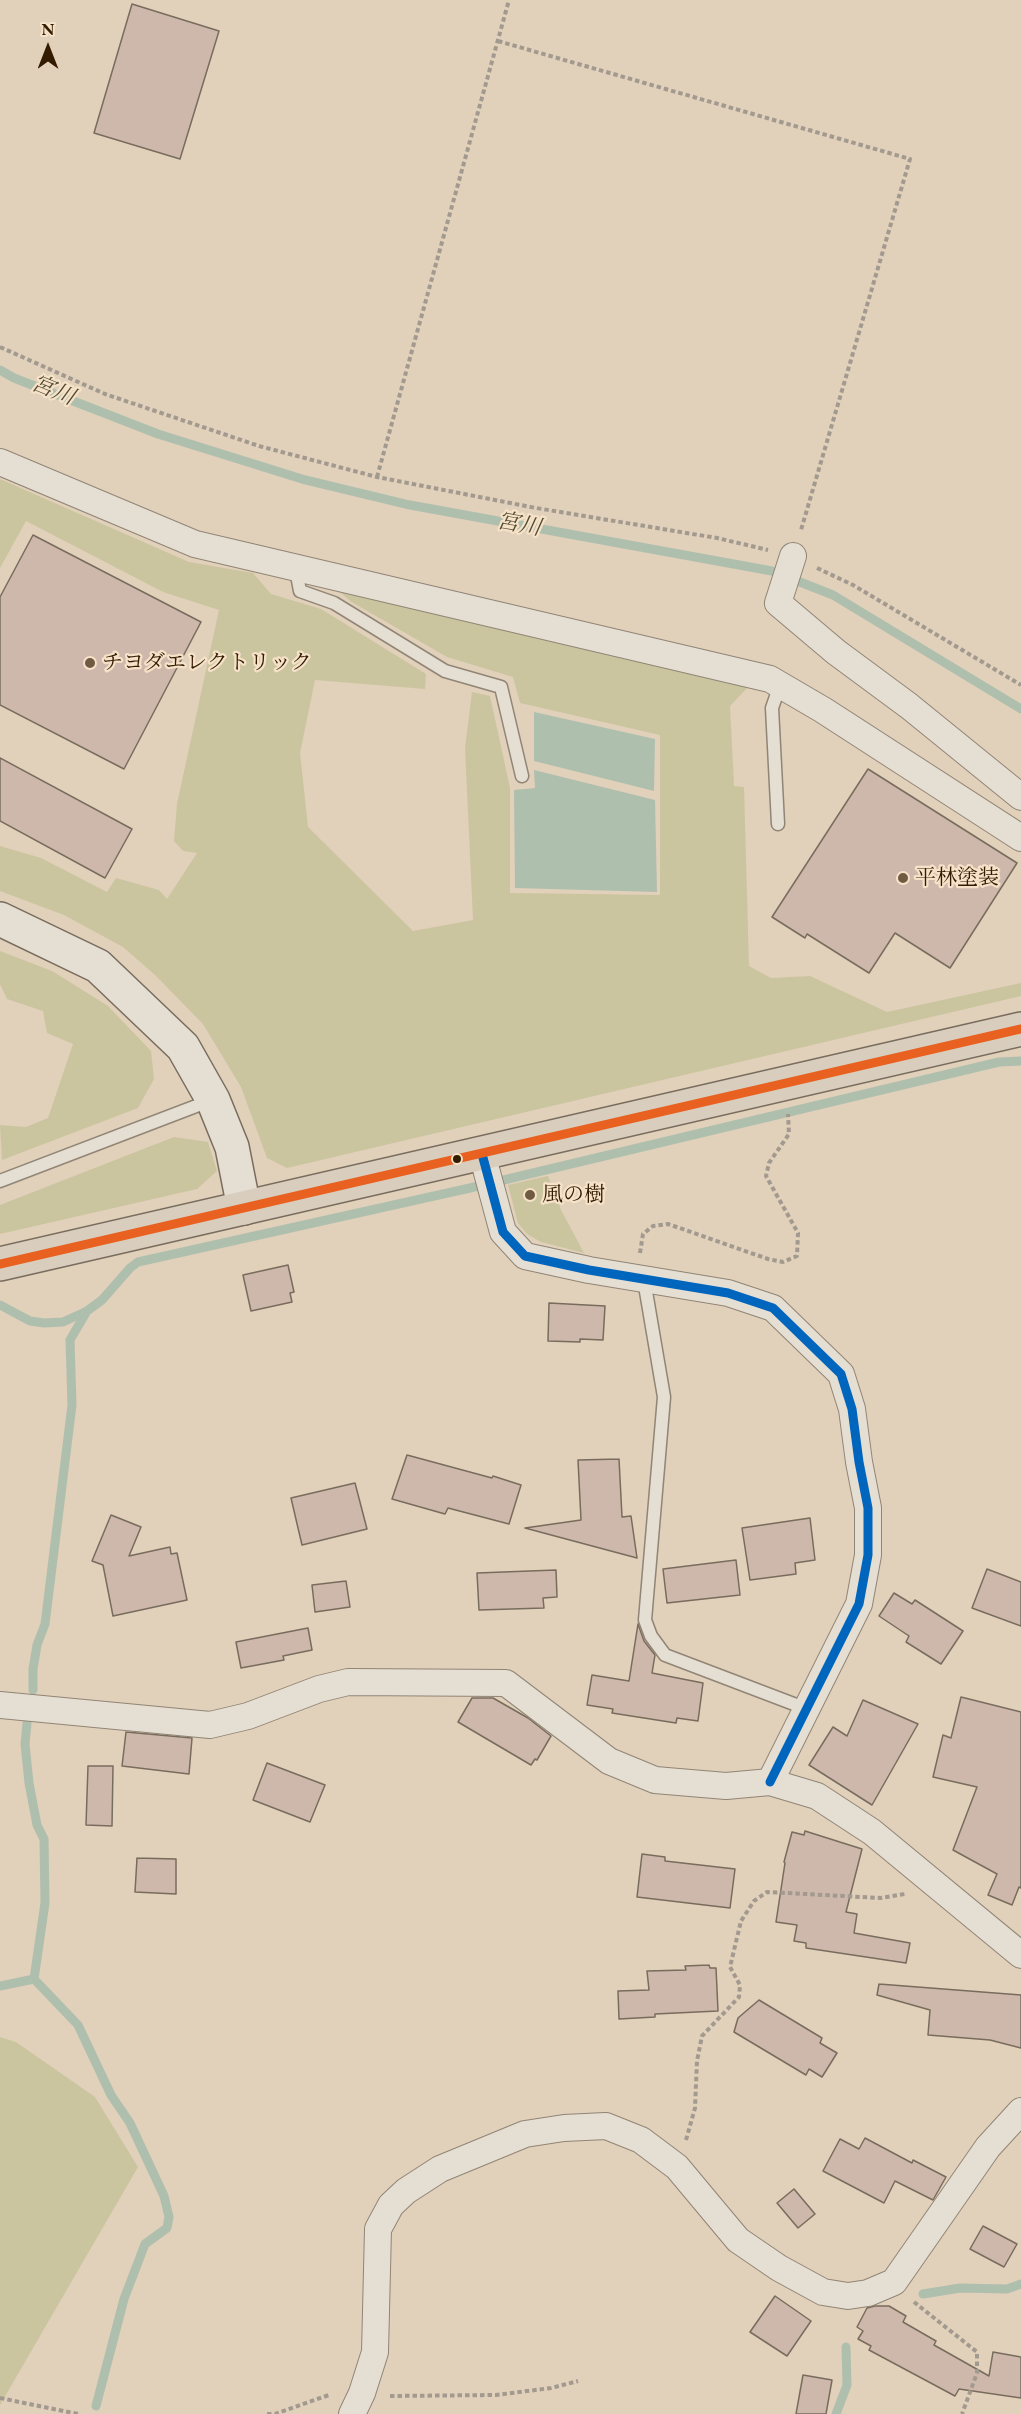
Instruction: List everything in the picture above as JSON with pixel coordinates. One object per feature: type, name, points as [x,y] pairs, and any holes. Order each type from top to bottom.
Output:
[{"type":"highway","points":[[0,1264],[244,1208],[487,1173],[1021,1029]]},
{"type":"street","points":[[0,462],[195,544],[296,570],[770,679],[1021,838]]},
{"type":"street","points":[[793,556],[778,603],[836,652],[909,706],[1021,797]]},
{"type":"street","points":[[0,919],[98,966],[183,1047],[213,1100],[232,1147],[244,1208]]},
{"type":"street","points":[[487,1173],[503,1233],[525,1256],[644,1280],[728,1293],[773,1308],[841,1374],[852,1409],[868,1509],[868,1556],[859,1604],[770,1782]]},
{"type":"street","points":[[0,1705],[210,1725],[248,1716],[319,1689],[348,1682],[506,1683],[609,1761],[655,1780],[726,1785],[770,1782],[817,1796],[872,1832],[1016,1942]]},
{"type":"street","points":[[357,2404],[375,2352],[378,2229],[392,2205],[406,2191],[440,2169],[525,2134],[564,2128],[606,2126],[641,2140],[675,2166],[738,2240],[779,2268],[823,2292],[848,2296],[868,2293],[894,2282],[988,2147],[1021,2110]]},
{"type":"lane","points":[[296,570],[300,591],[334,603],[445,671],[501,687],[522,776]]},
{"type":"lane","points":[[778,824],[772,708],[780,685]]},
{"type":"lane","points":[[0,1181],[213,1100]]},
{"type":"lane","points":[[644,1280],[664,1397],[645,1620],[651,1636],[665,1655],[807,1709]]},
{"type":"path","points":[[378,477],[410,352],[510,0]]},
{"type":"path","points":[[498,41],[910,159],[793,556]]},
{"type":"path","points":[[0,347],[105,394],[259,446],[378,477],[536,508],[717,537],[793,556],[853,585],[1021,685]]},
{"type":"path","points":[[644,1280],[640,1249],[643,1234],[653,1226],[668,1224],[768,1259],[783,1262],[797,1256],[798,1233],[766,1176],[769,1163],[789,1134],[789,1123]]},
{"type":"path","points":[[675,2166],[685,2144],[695,2108],[696,2061],[702,2036],[739,1997],[740,1985],[730,1967],[741,1921],[754,1901],[767,1892],[881,1898],[915,1892]]},
{"type":"path","points":[[894,2282],[921,2309],[977,2352],[977,2373],[962,2414]]},
{"type":"path","points":[[267,2414],[275,2414],[337,2392],[357,2404],[378,2397],[496,2395],[551,2388],[578,2380]]},
{"type":"path","points":[[0,2398],[78,2414]]},
{"type":"shaded area","points":[[0,479],[189,562],[253,573],[271,594],[321,609],[426,674],[425,689],[315,680],[300,753],[308,827],[413,931],[473,920],[465,748],[472,692],[490,696],[510,788],[510,893],[660,895],[660,735],[520,703],[513,677],[447,657],[350,601],[338,590],[748,687],[730,706],[734,786],[744,787],[749,966],[771,978],[810,976],[887,1012],[1021,983],[1021,996],[287,1168],[267,1158],[241,1087],[203,1024],[155,975],[123,947],[64,915],[0,891],[0,846],[41,858],[107,892],[116,878],[159,890],[167,899],[197,853],[183,851],[174,841],[177,804],[219,610],[163,592],[26,521],[0,568]]},
{"type":"shaded area","points":[[534,712],[655,739],[654,791],[534,761]]},
{"type":"shaded area","points":[[534,770],[655,800],[657,892],[515,888],[514,790],[535,788]]},
{"type":"shaded area","points":[[0,951],[52,971],[108,1006],[151,1051],[154,1079],[138,1108],[2,1160],[0,1125],[26,1127],[48,1118],[73,1044],[47,1033],[43,1011],[7,999],[0,984]]},
{"type":"shaded area","points":[[174,1137],[208,1142],[217,1171],[197,1189],[0,1234],[0,1205]]},
{"type":"shaded area","points":[[548,1176],[561,1210],[584,1253],[541,1242],[527,1234],[518,1223],[508,1185]]},
{"type":"shaded area","points":[[0,2037],[16,2042],[95,2097],[138,2167],[0,2405]]},
{"type":"building","points":[[132,4],[219,31],[180,159],[94,133]]},
{"type":"building","name":"チヨダエレクトリック","points":[[33,535],[201,622],[124,769],[0,705],[0,597]]},
{"type":"building","points":[[0,758],[132,829],[105,878],[0,821]]},
{"type":"building","name":"平林塗装","points":[[868,769],[1017,863],[950,968],[895,933],[869,973],[807,934],[805,938],[772,917]]},
{"type":"building","points":[[288,1265],[294,1292],[290,1293],[292,1302],[251,1311],[243,1275]]},
{"type":"building","points":[[549,1303],[605,1306],[603,1340],[548,1341]]},
{"type":"building","points":[[407,1455],[521,1485],[509,1524],[448,1508],[445,1514],[392,1499]]},
{"type":"building","points":[[619,1459],[622,1517],[631,1516],[637,1558],[525,1528],[581,1520],[578,1460]]},
{"type":"building","points":[[355,1483],[367,1529],[302,1545],[291,1498]]},
{"type":"building","points":[[111,1515],[141,1527],[129,1556],[170,1547],[171,1554],[177,1553],[187,1600],[113,1616],[103,1565],[92,1561]]},
{"type":"building","points":[[810,1518],[815,1560],[795,1563],[796,1574],[750,1580],[742,1528]]},
{"type":"building","points":[[736,1560],[740,1595],[667,1603],[663,1569]]},
{"type":"building","points":[[987,1569],[1021,1582],[1021,1626],[972,1608]]},
{"type":"building","points":[[556,1570],[557,1597],[543,1598],[544,1608],[479,1610],[477,1573]]},
{"type":"building","points":[[346,1581],[350,1607],[315,1612],[312,1585]]},
{"type":"building","points":[[894,1593],[912,1604],[915,1600],[963,1631],[941,1664],[906,1642],[909,1636],[879,1616]]},
{"type":"building","points":[[638,1624],[644,1641],[655,1655],[652,1673],[703,1683],[698,1721],[677,1718],[676,1723],[612,1713],[613,1709],[587,1705],[592,1675],[629,1681]]},
{"type":"building","points":[[308,1628],[312,1650],[283,1656],[284,1660],[241,1668],[236,1642]]},
{"type":"building","points":[[961,1697],[1021,1712],[1021,1888],[1019,1887],[1012,1905],[988,1895],[997,1874],[953,1850],[977,1787],[933,1777],[943,1735],[951,1738]]},
{"type":"building","points":[[472,1698],[493,1698],[528,1718],[551,1736],[537,1760],[535,1759],[531,1765],[458,1722]]},
{"type":"building","points":[[863,1700],[918,1724],[872,1805],[809,1765],[833,1727],[847,1736]]},
{"type":"building","points":[[126,1732],[192,1738],[189,1774],[122,1766]]},
{"type":"building","points":[[267,1763],[325,1785],[310,1822],[253,1800]]},
{"type":"building","points":[[88,1766],[113,1766],[112,1826],[86,1825]]},
{"type":"building","points":[[805,1831],[862,1849],[846,1912],[857,1914],[854,1933],[910,1943],[906,1963],[806,1948],[806,1943],[794,1941],[797,1925],[776,1922],[784,1862],[792,1832],[804,1835]]},
{"type":"building","points":[[642,1854],[665,1857],[665,1861],[735,1869],[730,1908],[637,1897]]},
{"type":"building","points":[[137,1858],[176,1859],[176,1894],[135,1892]]},
{"type":"building","points":[[709,1965],[710,1968],[716,1968],[718,2011],[655,2014],[655,2017],[619,2019],[618,1991],[649,1990],[647,1971],[686,1970],[685,1966]]},
{"type":"building","points":[[879,1984],[1021,1995],[1021,2048],[990,2040],[928,2035],[930,2010],[877,1995]]},
{"type":"building","points":[[759,2000],[822,2038],[820,2043],[837,2053],[822,2077],[809,2069],[806,2075],[734,2032],[738,2018]]},
{"type":"building","points":[[865,2138],[912,2163],[913,2160],[946,2177],[933,2200],[895,2181],[884,2203],[823,2171],[840,2139],[859,2149]]},
{"type":"building","points":[[794,2189],[815,2214],[798,2228],[777,2203]]},
{"type":"building","points":[[983,2226],[1017,2244],[1004,2267],[970,2249]]},
{"type":"building","points":[[775,2296],[811,2321],[787,2356],[750,2332]]},
{"type":"building","points":[[889,2306],[906,2316],[903,2322],[936,2341],[934,2345],[989,2376],[993,2352],[1021,2357],[1021,2398],[959,2389],[955,2396],[869,2350],[871,2346],[858,2339],[863,2331],[857,2327],[867,2308]]},
{"type":"building","points":[[803,2375],[832,2380],[826,2414],[796,2414]]},
{"type":"waterway","name":"宮川","points":[[0,370],[14,378],[158,434],[302,479],[410,505],[772,571],[833,595],[1021,709]]},
{"type":"waterway","points":[[0,1305],[30,1321],[63,1322],[87,1311],[102,1300],[138,1262],[470,1188],[999,1062],[1021,1061]]},
{"type":"waterway","points":[[33,1690],[33,1669],[37,1645],[45,1624],[72,1405],[70,1340],[87,1311]]},
{"type":"waterway","points":[[0,1986],[34,1979],[45,1903],[44,1839],[37,1825],[29,1783],[25,1744],[27,1723]]},
{"type":"waterway","points":[[34,1979],[78,2025],[111,2095],[130,2123],[164,2196],[169,2217],[167,2228],[145,2244],[124,2299],[96,2406]]},
{"type":"waterway","points":[[923,2294],[960,2288],[1007,2289],[1021,2284]]},
{"type":"waterway","points":[[836,2414],[847,2385],[846,2347]]},
{"type":"transit line","points":[[0,1264],[1021,1029]]},
{"type":"transit line","points":[[482,1154],[503,1232],[525,1256],[589,1270],[728,1293],[773,1308],[841,1374],[852,1409],[868,1508],[868,1555],[859,1604],[770,1782]]},
{"type":"place","name":"チヨダエレクトリック","points":[[90,663]]},
{"type":"place","name":"平林塗装","points":[[903,878]]},
{"type":"place","name":"風の樹","points":[[530,1195]]}]
